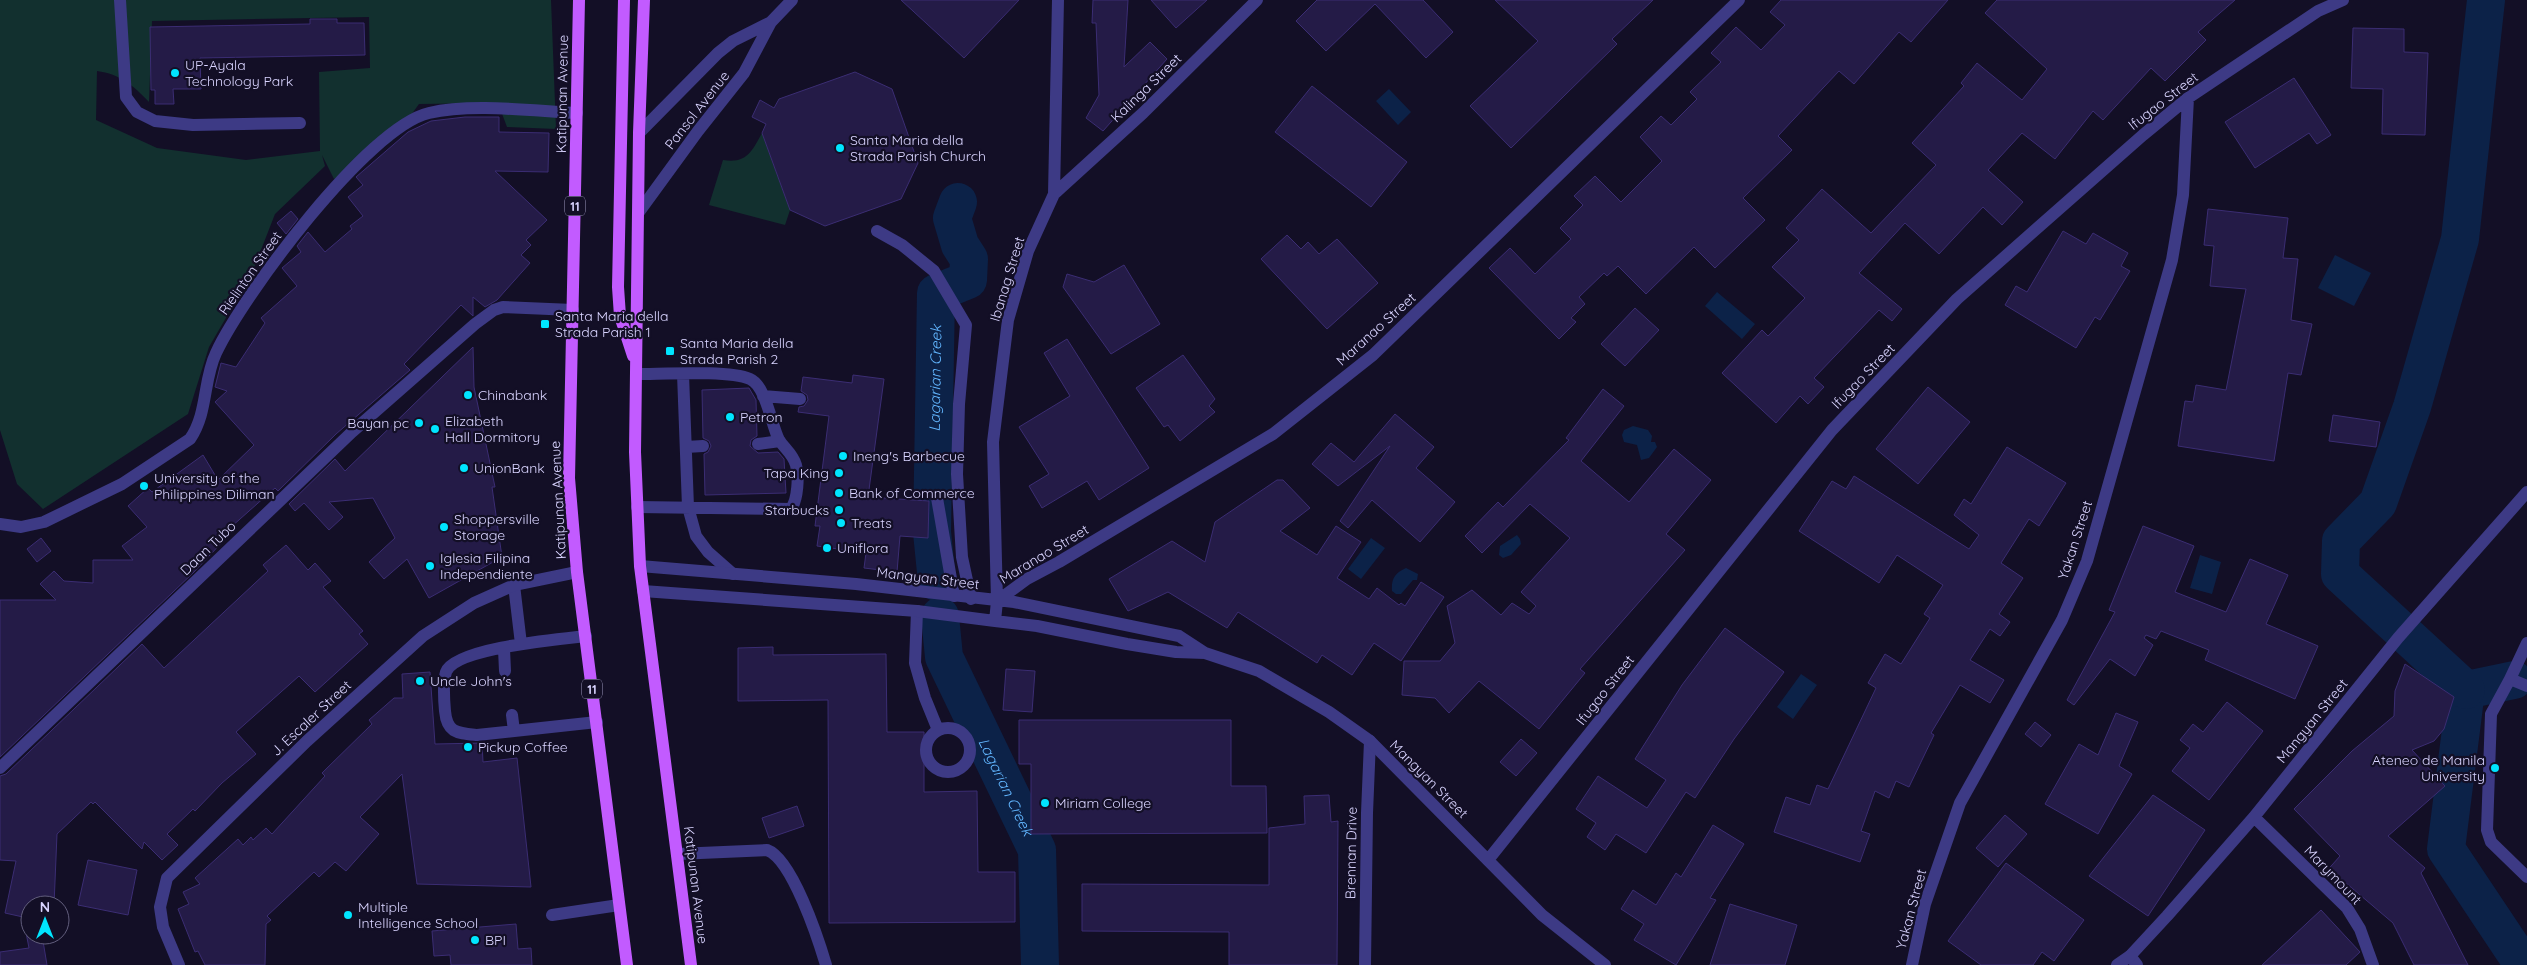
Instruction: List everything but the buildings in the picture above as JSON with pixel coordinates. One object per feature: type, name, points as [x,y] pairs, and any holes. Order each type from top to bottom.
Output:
[{"type":"main road","name":"Katipunan Avenue","points":[[579,0],[569,478],[578,572],[627,965]]},
{"type":"main road","points":[[624,0],[618,287],[620,316],[636,369]]},
{"type":"main road","name":"Katipunan Avenue","points":[[644,0],[639,133],[636,369],[637,507],[640,566],[691,965]]},
{"type":"street","points":[[120,0],[126,97],[137,112],[155,121],[194,125],[300,123]]},
{"type":"street","name":"Pansol Avenue","points":[[639,212],[698,131],[744,73],[771,22],[792,0]]},
{"type":"street","name":"Ibanag Street","points":[[997,601],[994,442],[1008,320],[1028,251],[1054,194],[1058,0]]},
{"type":"street","name":"Kalinga Street","points":[[1054,194],[1143,113],[1257,0]]},
{"type":"street","name":"Maranao Street","points":[[996,621],[997,601],[1027,579],[1059,562],[1273,434],[1373,355],[1739,0]]},
{"type":"street","name":"Ifugao Street","points":[[1488,860],[1832,430],[1957,299],[2143,135],[2188,98],[2318,11],[2343,0]]},
{"type":"street","name":"Pansol Avenue","points":[[639,133],[718,53],[733,41],[771,22]]},
{"type":"street","name":"Yakan Street","points":[[1912,965],[1925,904],[1960,803],[2062,620],[2087,561],[2172,260],[2183,195],[2188,98]]},
{"type":"street","name":"Rielinton Street","points":[[0,524],[21,526],[44,522],[122,484],[190,439],[196,430],[203,411],[216,353],[240,310],[306,222],[350,170],[384,139],[406,124],[428,113],[455,109],[577,114]]},
{"type":"street","points":[[877,231],[902,245],[934,271],[966,325],[959,404],[957,474],[962,557],[971,599]]},
{"type":"street","name":"Daan Tubo","points":[[0,768],[352,432],[475,324],[494,310],[503,307],[573,310]]},
{"type":"street","points":[[636,369],[683,374],[733,374],[757,383],[780,441],[788,449],[796,467],[796,496],[791,509],[637,507]]},
{"type":"street","points":[[683,374],[688,508],[696,536],[708,552],[733,574]]},
{"type":"street","points":[[763,396],[800,399]]},
{"type":"street","points":[[758,444],[780,441]]},
{"type":"street","points":[[686,447],[703,446]]},
{"type":"street","name":"Mangyan Street","points":[[2117,965],[2134,960],[2254,817],[2398,638],[2527,492]]},
{"type":"street","points":[[937,498],[954,596]]},
{"type":"street","name":"Mangyan Street","points":[[640,566],[1014,602],[1179,636],[1205,653],[1259,671],[1329,712],[1370,741],[1542,915],[1605,965]]},
{"type":"street","name":"J. Escaler Street","points":[[179,965],[163,928],[160,907],[162,892],[167,878],[307,741],[423,636],[474,604],[514,586],[578,572]]},
{"type":"street","points":[[514,586],[521,644]]},
{"type":"street","name":"Mangyan Street","points":[[643,591],[917,611],[1037,626],[1176,652],[1205,653]]},
{"type":"street","points":[[917,611],[915,663],[925,698],[938,730]]},
{"type":"street","points":[[586,636],[521,644],[474,654],[452,665],[446,672],[445,712],[449,727],[457,733],[477,735],[597,722]]},
{"type":"street","points":[[2527,643],[2491,714],[2487,830],[2491,842],[2527,877]]},
{"type":"street","points":[[504,648],[505,671]]},
{"type":"street","points":[[2510,679],[2527,686]]},
{"type":"street","points":[[512,715],[514,731]]},
{"type":"street","name":"Brennan Drive","points":[[1365,965],[1370,741]]},
{"type":"street","name":"Marymount","points":[[2254,817],[2347,908],[2360,928],[2373,965]]},
{"type":"street","points":[[677,854],[767,850],[778,855],[789,872],[806,910],[826,965]]},
{"type":"street","points":[[552,915],[619,905]]},
{"type":"green space","name":"University of the Philippines Diliman","points":[[0,0],[551,0],[556,129],[507,127],[498,103],[419,104],[392,141],[334,179],[322,155],[325,166],[275,214],[252,273],[209,347],[188,414],[43,509],[17,484],[0,430]],"holes":[[[369,17],[370,68],[319,72],[320,151],[246,160],[157,148],[96,120],[97,71],[120,78],[149,102],[152,21]]]},
{"type":"green space","points":[[762,133],[790,210],[785,225],[709,205],[723,160],[738,160],[748,155]]},
{"type":"water","points":[[1389,89],[1411,112],[1398,125],[1376,101]]},
{"type":"water","points":[[2335,255],[2371,273],[2354,306],[2318,288]]},
{"type":"water","points":[[1717,292],[1755,324],[1742,339],[1705,306]]},
{"type":"water","points":[[1633,426],[1648,430],[1652,436],[1651,442],[1655,442],[1657,447],[1649,458],[1641,460],[1637,445],[1624,442],[1622,435],[1624,430]]},
{"type":"water","points":[[1517,535],[1521,544],[1511,555],[1503,558],[1499,555],[1500,546]]},
{"type":"water","points":[[1371,538],[1385,548],[1361,579],[1348,569]]},
{"type":"water","points":[[2200,555],[2221,562],[2212,594],[2190,588]]},
{"type":"water","points":[[1406,568],[1418,574],[1417,580],[1413,580],[1401,594],[1396,594],[1392,591],[1393,580],[1396,574]]},
{"type":"water","points":[[1801,674],[1817,685],[1793,719],[1777,707]]},
{"type":"waterway","points":[[2466,690],[2340,574],[2341,541],[2378,503],[2412,407],[2460,239],[2486,0]]},
{"type":"waterway","name":"Lagarian Creek","points":[[937,582],[932,532],[936,293],[968,280],[969,259],[960,245],[952,218],[958,202]]},
{"type":"waterway","name":"Lagarian Creek","points":[[940,616],[944,657],[1037,850],[1040,965]]},
{"type":"waterway","points":[[2514,680],[2466,690],[2446,849],[2520,960],[2521,965]]},
{"type":"place","name":"UP-Ayala Technology Park","points":[[175,73]]},
{"type":"place","name":"Santa Maria della Strada Parish Church","points":[[840,148]]},
{"type":"place","name":"Santa Maria della Strada Parish 1","points":[[545,324]]},
{"type":"place","name":"Santa Maria della Strada Parish 2","points":[[670,351]]},
{"type":"place","name":"Chinabank","points":[[468,395]]},
{"type":"place","name":"Petron","points":[[730,417]]},
{"type":"place","name":"Bayan pc","points":[[419,423]]},
{"type":"place","name":"Elizabeth Hall Dormitory","points":[[435,429]]},
{"type":"place","name":"Ineng's Barbecue","points":[[843,456]]},
{"type":"place","name":"UnionBank","points":[[464,468]]},
{"type":"place","name":"Tapa King","points":[[839,473]]},
{"type":"place","name":"University of the Philippines Diliman","points":[[144,486]]},
{"type":"place","name":"Bank of Commerce","points":[[839,493]]},
{"type":"place","name":"Starbucks","points":[[839,510]]},
{"type":"place","name":"Treats","points":[[841,523]]},
{"type":"place","name":"Shoppersville Storage","points":[[444,527]]},
{"type":"place","name":"Uniflora","points":[[827,548]]},
{"type":"place","name":"Iglesia Filipina Independiente","points":[[430,566]]},
{"type":"place","name":"Uncle John's","points":[[420,681]]},
{"type":"place","name":"Pickup Coffee","points":[[468,747]]},
{"type":"place","name":"Ateneo de Manila University","points":[[2495,768]]},
{"type":"place","name":"Miriam College","points":[[1045,803]]},
{"type":"place","name":"Multiple Intelligence School","points":[[348,915]]},
{"type":"place","name":"BPI","points":[[475,940]]}]
